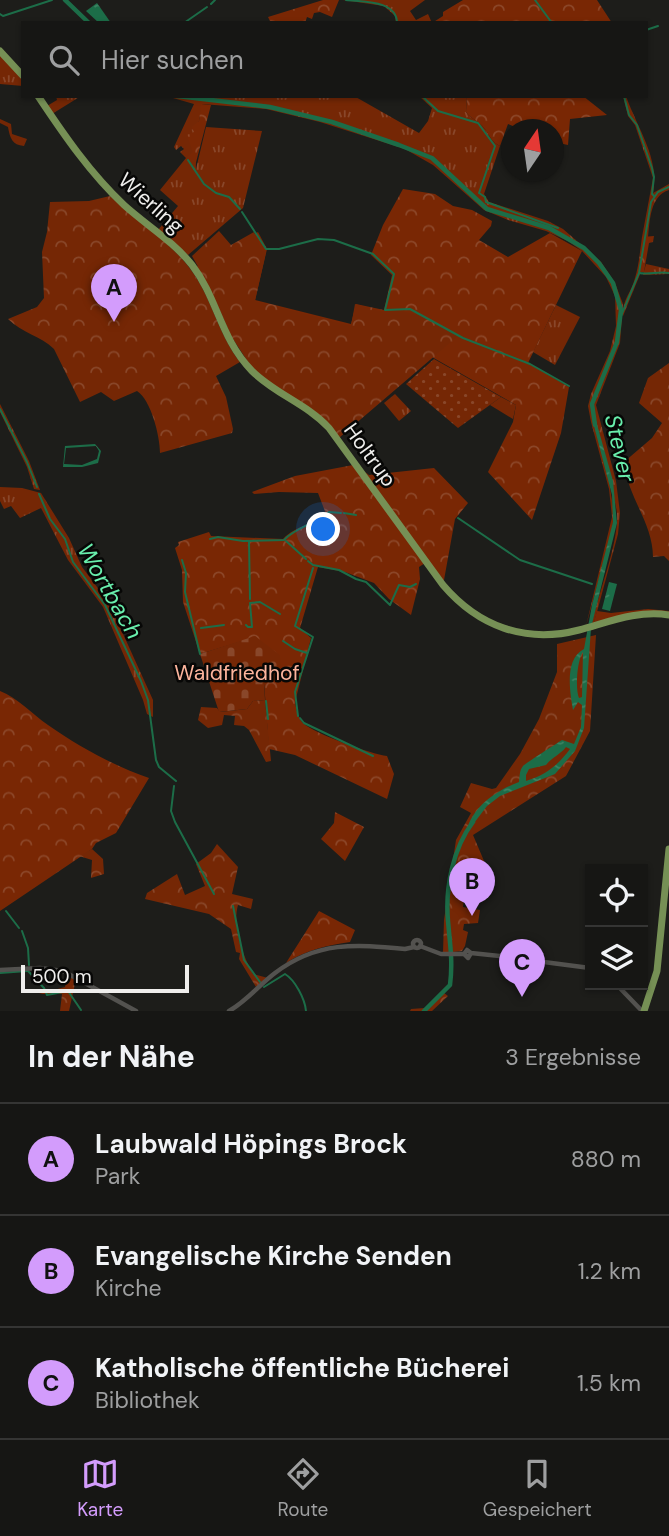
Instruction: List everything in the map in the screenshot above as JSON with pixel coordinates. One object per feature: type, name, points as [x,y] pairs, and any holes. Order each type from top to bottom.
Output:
[{"type":"main road","points":[[0,51],[21,74]]},
{"type":"main road","name":"Wierling","points":[[39,98],[74,149],[103,184],[189,261],[205,285],[229,342]]},
{"type":"main road","name":"Holtrup","points":[[229,342],[254,373],[311,411],[329,428],[443,584],[465,608],[495,626],[521,634],[551,635],[631,615],[669,615]]},
{"type":"main road","points":[[643,1011],[657,971],[669,849]]},
{"type":"street","points":[[229,1011],[244,1002],[276,972],[312,953],[343,945],[405,949],[417,946],[431,952],[452,955],[464,954],[467,950],[471,953],[585,967]]},
{"type":"street","points":[[0,970],[40,968],[64,971],[136,1011]]},
{"type":"street","points":[[622,990],[643,1011]]},
{"type":"green space","points":[[323,0],[339,0],[332,17],[320,12],[314,13],[312,19],[307,17],[306,21],[270,21],[268,17]]},
{"type":"green space","points":[[343,0],[425,0],[410,11],[416,20],[428,14],[431,21],[396,21],[395,16],[384,6]]},
{"type":"green space","points":[[463,0],[597,0],[611,21],[435,21],[443,16],[443,12]]},
{"type":"green space","points":[[0,53],[21,76],[21,86],[0,84]]},
{"type":"green space","points":[[78,98],[52,114],[47,106],[57,100]]},
{"type":"green space","points":[[173,98],[358,98],[419,133],[428,121],[432,108],[421,98],[467,98],[466,112],[500,146],[484,194],[489,202],[548,221],[563,229],[601,262],[615,283],[623,304],[620,343],[596,405],[616,481],[620,513],[618,534],[594,623],[617,526],[609,481],[614,513],[612,532],[586,626],[612,517],[609,489],[588,406],[610,351],[616,326],[615,296],[606,277],[582,251],[568,241],[484,210],[433,165],[405,149],[320,122],[266,109],[202,104],[194,132],[196,169],[206,127],[262,131],[243,208],[188,255],[158,230],[178,206],[160,190],[186,158],[180,152],[184,149],[181,146],[176,150],[174,147],[194,104]]},
{"type":"green space","points":[[467,98],[586,98],[607,115],[570,119],[568,145],[564,144],[564,119],[501,119],[500,146],[466,112]]},
{"type":"green space","points":[[624,98],[627,98],[650,155],[654,180],[653,193],[669,184],[669,190],[658,197],[655,203],[648,237],[642,237],[653,178],[635,125],[628,116]]},
{"type":"green space","points":[[201,104],[211,105],[194,170],[187,158],[193,152],[187,135],[194,132],[192,127],[199,121]]},
{"type":"green space","points":[[0,119],[11,124],[12,134],[27,139],[24,146],[14,142],[8,127],[0,123]]},
{"type":"green space","points":[[403,189],[435,194],[453,206],[472,210],[492,221],[479,240],[508,257],[550,233],[582,251],[528,363],[569,387],[561,433],[532,520],[488,472],[513,422],[516,405],[432,357],[339,437],[256,372],[196,267],[258,232],[267,249],[255,300],[351,324],[356,304],[384,310],[392,275],[371,255],[383,225]]},
{"type":"green space","points":[[110,196],[183,259],[204,292],[226,340],[240,362],[216,376],[226,397],[232,433],[160,453],[154,419],[137,391],[114,401],[101,392],[80,402],[54,349],[8,319],[37,307],[44,298],[42,252],[50,202],[89,201]]},
{"type":"green space","points":[[219,231],[231,245],[254,232],[262,250],[266,252],[255,301],[351,326],[355,304],[383,312],[387,307],[421,316],[458,336],[340,437],[321,415],[250,365],[231,336],[210,288],[192,256]]},
{"type":"green space","points":[[654,236],[653,242],[649,243],[644,272],[641,272],[623,316],[624,305],[636,273],[642,237]]},
{"type":"green space","points":[[646,264],[669,269],[669,274],[643,275]]},
{"type":"green space","points":[[556,305],[580,317],[555,365],[533,352]]},
{"type":"green space","points":[[434,359],[501,397],[458,428],[406,384]]},
{"type":"green space","points":[[669,363],[669,561],[664,556],[653,557],[649,533],[630,486],[624,462],[652,438],[662,423],[639,403],[648,378]]},
{"type":"green space","points":[[395,394],[411,411],[399,421],[384,403]]},
{"type":"green space","points":[[501,397],[516,405],[513,419],[490,405]]},
{"type":"green space","points":[[0,404],[29,461],[40,490],[34,489],[27,467],[0,412]]},
{"type":"green space","points":[[353,465],[425,563],[419,567],[420,579],[411,615],[389,599],[374,583],[345,572],[318,567],[300,628],[311,638],[295,702],[303,723],[319,733],[387,756],[394,774],[387,799],[295,755],[269,749],[264,682],[255,637],[200,654],[183,602],[182,570],[175,548],[179,545],[178,542],[209,532],[211,536],[283,539],[326,514],[318,493],[252,492],[295,476]]},
{"type":"green space","points":[[434,468],[468,503],[455,519],[444,580],[441,580],[365,472],[369,475]]},
{"type":"green space","points":[[0,487],[22,488],[41,493],[69,538],[82,567],[109,603],[153,700],[153,717],[147,714],[103,607],[68,560],[41,508],[20,518],[11,506],[4,509],[0,501]]},
{"type":"green space","points":[[648,609],[669,611],[669,614],[594,622],[597,611],[611,613]]},
{"type":"green space","points":[[596,635],[590,731],[566,776],[473,835],[487,868],[485,882],[466,880],[463,907],[480,910],[478,923],[464,924],[463,930],[468,932],[462,951],[443,953],[444,920],[456,840],[471,813],[460,807],[471,783],[496,788],[520,754],[539,719],[557,672],[557,644]]},
{"type":"green space","name":"Waldfriedhof","points":[[255,636],[280,655],[281,679],[264,682],[265,700],[253,701],[247,709],[219,712],[200,654]]},
{"type":"green space","points":[[0,691],[84,748],[149,778],[116,833],[96,843],[92,849],[0,911]]},
{"type":"green space","points":[[265,700],[271,761],[266,762],[249,730],[244,726],[234,725],[235,716],[224,715],[222,725],[208,728],[198,720],[201,707],[217,708],[220,712],[247,709],[253,701]]},
{"type":"green space","points":[[335,812],[364,827],[345,861],[321,839],[334,823]]},
{"type":"green space","points":[[217,844],[238,867],[232,894],[253,899],[251,909],[238,905],[236,923],[242,950],[253,974],[268,978],[256,987],[239,959],[240,953],[236,952],[231,929],[209,914],[145,899],[147,893],[177,874],[185,895],[205,886],[196,864],[211,853]]},
{"type":"green space","points":[[92,849],[103,859],[104,874],[91,878],[92,860],[79,856]]},
{"type":"green space","points":[[319,911],[355,930],[350,942],[309,951],[286,963]]},
{"type":"green space","points":[[67,974],[76,979],[69,1011],[60,1011],[62,994],[39,994],[65,987]]},
{"type":"green space","points":[[444,993],[448,996],[432,1011],[410,1011],[425,1008]]},
{"type":"water","points":[[97,3],[110,21],[97,21],[86,11]]},
{"type":"water","points":[[596,421],[613,481],[617,523],[591,628],[584,728],[575,751],[555,774],[500,796],[487,806],[471,827],[468,826],[482,805],[503,789],[519,782],[523,766],[562,740],[574,744],[581,727],[582,705],[578,702],[573,710],[571,668],[573,660],[584,649],[613,522],[612,495],[593,422]],"holes":[[[583,652],[582,697],[579,698],[577,675]],[[566,747],[570,749],[556,765],[540,776],[526,781],[529,769],[546,765]]]},
{"type":"water","points":[[95,444],[101,451],[98,463],[82,467],[63,467],[65,446]],"holes":[[[96,446],[99,451],[97,459],[82,465],[64,464],[66,448]]]},
{"type":"water","points":[[609,582],[617,584],[610,611],[602,609]]},
{"type":"waterway","points":[[0,14],[3,16],[52,0]]},
{"type":"waterway","name":"Stever","points":[[65,0],[87,21]]},
{"type":"waterway","points":[[211,4],[215,0]]},
{"type":"waterway","points":[[346,0],[385,6],[395,15],[396,21]]},
{"type":"waterway","points":[[535,0],[551,21]]},
{"type":"waterway","points":[[187,21],[207,7]]},
{"type":"waterway","points":[[648,29],[658,26]]},
{"type":"waterway","name":"Stever","points":[[194,98],[270,107],[332,122],[399,145],[432,158],[487,209],[549,228],[584,248],[613,283],[621,310],[617,342],[592,404],[595,425]]},
{"type":"waterway","points":[[424,98],[438,111],[478,123],[495,146],[479,193],[485,197],[486,202],[558,228]]},
{"type":"waterway","points":[[625,98],[652,168],[654,196]]},
{"type":"waterway","points":[[188,160],[204,184],[216,193],[229,197],[240,209]]},
{"type":"waterway","points":[[621,316],[639,273],[651,202],[658,192],[669,187]]},
{"type":"waterway","points":[[242,212],[266,249],[279,249],[318,239],[334,240],[373,254],[394,274],[385,310],[410,309],[463,338],[530,364],[569,386]]},
{"type":"waterway","points":[[639,273],[669,273]]},
{"type":"waterway","name":"Wortbach","points":[[0,409],[37,487]]},
{"type":"waterway","name":"Wortbach","points":[[39,494],[50,519],[65,539],[73,562],[105,605],[148,700],[156,760],[159,767],[176,781]]},
{"type":"waterway","points":[[210,539],[218,537],[243,541],[284,540],[329,512],[341,513]]},
{"type":"waterway","points":[[344,513],[356,515]]},
{"type":"waterway","points":[[458,518],[520,560],[592,584]]},
{"type":"waterway","points":[[249,541],[250,599]]},
{"type":"waterway","points":[[286,541],[306,559]]},
{"type":"waterway","points":[[182,560],[186,573],[185,592],[200,654]]},
{"type":"waterway","points":[[308,561],[366,582],[390,605],[399,585],[410,587],[416,584]]},
{"type":"waterway","points":[[298,716],[295,692],[313,637],[295,626],[313,568]]},
{"type":"waterway","points":[[246,625],[252,627],[250,603],[260,602],[280,614]]},
{"type":"waterway","points":[[201,628],[224,625]]},
{"type":"waterway","points":[[283,641],[307,653]]},
{"type":"waterway","points":[[266,701],[268,719]]},
{"type":"waterway","points":[[300,718],[304,723],[373,756]]},
{"type":"waterway","name":"Wortbach","points":[[174,786],[171,811],[175,822],[214,894]]},
{"type":"waterway","name":"Stever","points":[[424,1011],[450,985],[447,908],[449,882],[460,844],[473,822]]},
{"type":"waterway","name":"Wortbach","points":[[233,906],[244,960],[260,982]]},
{"type":"waterway","points":[[6,911],[19,928]]},
{"type":"waterway","points":[[22,931],[28,948],[29,965]]},
{"type":"waterway","points":[[0,973],[27,971]]},
{"type":"waterway","points":[[28,971],[47,995],[68,991],[81,1010]]},
{"type":"waterway","name":"Wortbach","points":[[264,987],[285,974],[299,990],[306,1011]]},
{"type":"place","name":"Laubwald Höpings Brock","points":[[114,322]]},
{"type":"place","name":"Evangelische Kirche Senden","points":[[472,916]]},
{"type":"place","name":"Katholische öffentliche Bücherei","points":[[522,997]]}]
